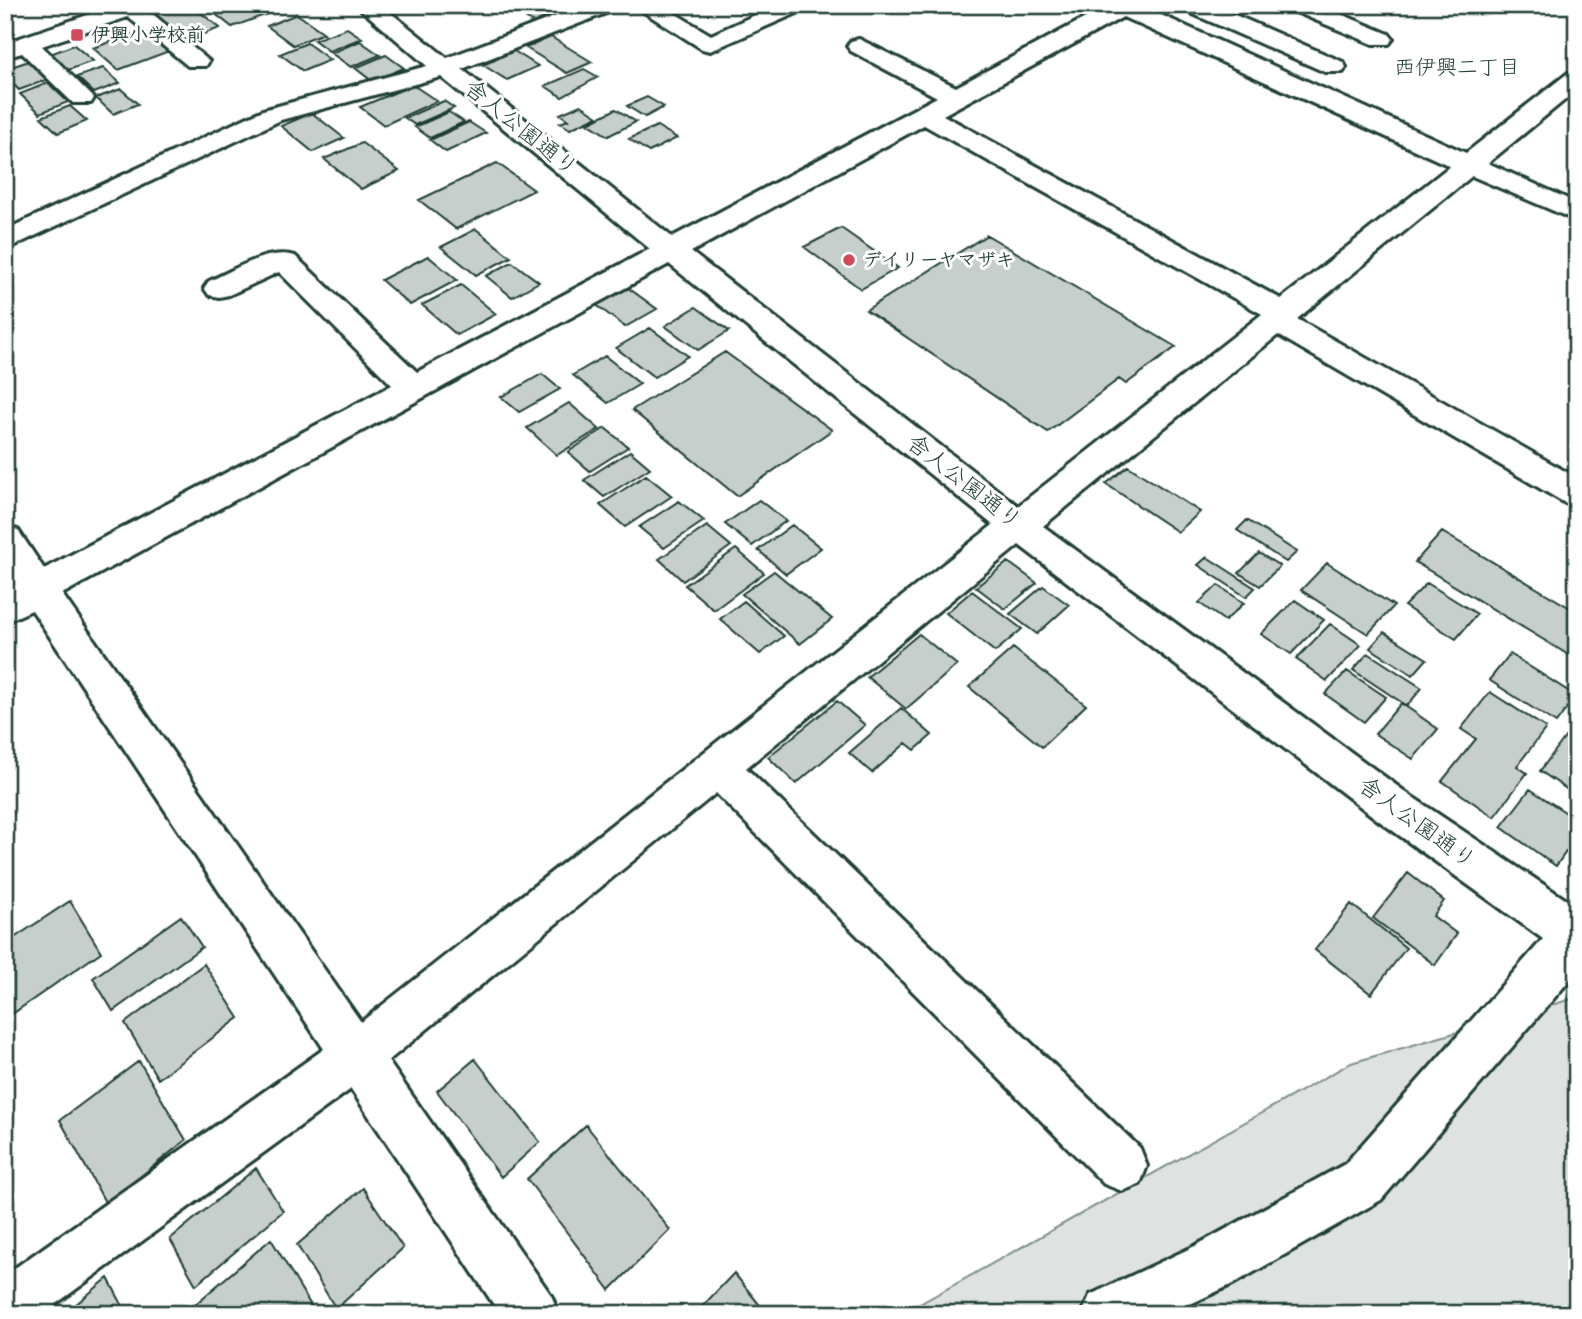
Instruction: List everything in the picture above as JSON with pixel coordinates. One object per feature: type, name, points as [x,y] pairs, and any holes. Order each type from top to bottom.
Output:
[{"type":"street","name":"舎人公園通り","points":[[367,5],[755,318],[1019,524],[1392,807],[1576,933]]},
{"type":"street","points":[[5,241],[272,115],[445,68],[606,5]]},
{"type":"street","points":[[644,5],[715,47],[784,7]]},
{"type":"street","points":[[1192,5],[1334,67]]},
{"type":"street","points":[[1299,5],[1381,39]]},
{"type":"street","points":[[16,48],[136,6],[197,61]]},
{"type":"street","points":[[21,598],[1122,6],[1577,213]]},
{"type":"street","points":[[860,45],[956,97]]},
{"type":"street","points":[[16,48],[82,98]]},
{"type":"street","points":[[5,1308],[358,1054],[1577,78]]},
{"type":"street","points":[[923,114],[1281,317],[1577,495]]},
{"type":"street","points":[[219,288],[275,263],[285,262],[415,388]]},
{"type":"street","points":[[5,540],[21,598],[358,1054],[532,1314]]},
{"type":"street","points":[[718,767],[1122,1166]]},
{"type":"street","points":[[1110,1314],[1214,1265],[1363,1182],[1551,967],[1576,933]]},
{"type":"shaded area","points":[[1575,998],[1577,1314],[902,1314],[1351,1063]]},
{"type":"building","points":[[178,5],[191,5],[220,28],[187,40],[154,14]]},
{"type":"building","points":[[204,5],[260,5],[270,13],[232,27]]},
{"type":"building","points":[[506,5],[550,5],[560,11],[533,23]]},
{"type":"building","points":[[297,14],[324,33],[293,45],[267,26]]},
{"type":"building","points":[[347,28],[362,38],[329,51],[314,40]]},
{"type":"building","points":[[147,29],[172,50],[118,70],[93,48]]},
{"type":"building","points":[[551,37],[592,62],[567,73],[526,48]]},
{"type":"building","points":[[360,41],[380,55],[351,67],[331,53]]},
{"type":"building","points":[[307,43],[330,60],[303,71],[280,54]]},
{"type":"building","points":[[74,45],[93,61],[68,70],[50,54]]},
{"type":"building","points":[[514,51],[538,66],[507,80],[483,65]]},
{"type":"building","points":[[386,55],[404,68],[372,81],[355,68]]},
{"type":"building","points":[[29,61],[49,79],[19,90],[5,76],[5,69]]},
{"type":"building","points":[[103,68],[120,83],[94,93],[77,77]]},
{"type":"building","points":[[584,69],[598,77],[562,97],[545,86]]},
{"type":"building","points":[[48,83],[68,102],[40,113],[20,94]]},
{"type":"building","points":[[413,85],[437,101],[384,125],[360,107]]},
{"type":"building","points":[[121,89],[138,104],[113,114],[96,98]]},
{"type":"building","points":[[647,97],[664,107],[645,117],[627,106]]},
{"type":"building","points":[[444,101],[454,108],[415,125],[405,118]]},
{"type":"building","points":[[581,105],[598,116],[570,129],[560,123],[568,120],[560,114]]},
{"type":"building","points":[[70,106],[87,121],[58,133],[41,117]]},
{"type":"building","points":[[616,109],[636,122],[608,136],[588,123]]},
{"type":"building","points":[[449,112],[464,122],[430,138],[415,127]]},
{"type":"building","points":[[312,113],[344,138],[313,152],[281,126]]},
{"type":"building","points":[[469,122],[486,133],[446,152],[430,140]]},
{"type":"building","points":[[657,126],[677,138],[649,152],[629,139]]},
{"type":"building","points":[[362,143],[399,171],[361,189],[324,159]]},
{"type":"building","points":[[497,163],[534,190],[456,229],[419,200]]},
{"type":"building","points":[[841,228],[898,268],[861,289],[804,247]]},
{"type":"building","points":[[476,229],[511,257],[476,275],[441,247]]},
{"type":"building","points":[[987,235],[1176,347],[1126,384],[1119,379],[1048,432],[866,310]]},
{"type":"building","points":[[428,256],[457,280],[410,305],[381,280]]},
{"type":"building","points":[[512,262],[539,282],[512,297],[486,276]]},
{"type":"building","points":[[461,285],[496,314],[457,335],[422,305]]},
{"type":"building","points":[[627,287],[657,309],[625,327],[595,304]]},
{"type":"building","points":[[696,307],[729,331],[698,350],[665,326]]},
{"type":"building","points":[[650,328],[688,356],[654,377],[616,348]]},
{"type":"building","points":[[725,352],[832,430],[737,496],[632,410]]},
{"type":"building","points":[[605,356],[640,384],[608,403],[573,375]]},
{"type":"building","points":[[542,374],[560,389],[519,412],[501,397]]},
{"type":"building","points":[[569,403],[599,429],[557,455],[527,428]]},
{"type":"building","points":[[605,428],[628,447],[590,471],[568,452]]},
{"type":"building","points":[[630,451],[650,468],[604,497],[584,480]]},
{"type":"building","points":[[1128,466],[1200,512],[1178,532],[1106,484]]},
{"type":"building","points":[[646,475],[672,496],[625,527],[600,505]]},
{"type":"building","points":[[759,500],[786,521],[752,546],[725,524]]},
{"type":"building","points":[[679,501],[704,521],[664,548],[639,527]]},
{"type":"building","points":[[1247,520],[1297,552],[1286,562],[1237,530]]},
{"type":"building","points":[[792,525],[821,548],[786,574],[758,550]]},
{"type":"building","points":[[707,526],[731,546],[683,581],[659,559]]},
{"type":"building","points":[[1442,532],[1577,612],[1577,660],[1415,562]]},
{"type":"building","points":[[736,549],[764,573],[714,610],[685,585]]},
{"type":"building","points":[[1259,553],[1280,566],[1260,586],[1239,573]]},
{"type":"building","points":[[1207,557],[1255,588],[1246,597],[1198,565]]},
{"type":"building","points":[[1008,562],[1037,583],[1005,609],[976,587]]},
{"type":"building","points":[[1327,563],[1394,606],[1368,634],[1301,590]]},
{"type":"building","points":[[774,571],[832,619],[800,644],[742,594]]},
{"type":"building","points":[[1427,583],[1477,614],[1456,639],[1404,606]]},
{"type":"building","points":[[1218,585],[1244,603],[1225,621],[1199,603]]},
{"type":"building","points":[[1043,586],[1069,605],[1037,634],[1010,614]]},
{"type":"building","points":[[972,591],[1022,629],[995,652],[946,613]]},
{"type":"building","points":[[1295,600],[1324,620],[1291,654],[1261,634]]},
{"type":"building","points":[[744,601],[784,636],[760,654],[720,619]]},
{"type":"building","points":[[1330,624],[1361,645],[1327,681],[1296,659]]},
{"type":"building","points":[[1384,632],[1427,659],[1413,675],[1370,648]]},
{"type":"building","points":[[919,634],[957,665],[906,709],[867,677]]},
{"type":"building","points":[[1013,648],[1086,705],[1042,747],[969,687]]},
{"type":"building","points":[[1368,653],[1422,688],[1407,706],[1353,670]]},
{"type":"building","points":[[1510,654],[1576,696],[1556,723],[1489,680]]},
{"type":"building","points":[[1347,671],[1386,697],[1364,722],[1325,694]]},
{"type":"building","points":[[1490,692],[1546,728],[1517,766],[1527,773],[1494,817],[1442,781],[1476,739],[1461,729]]},
{"type":"building","points":[[837,701],[865,725],[796,784],[768,757]]},
{"type":"building","points":[[1401,703],[1438,729],[1413,759],[1375,734]]},
{"type":"building","points":[[901,708],[932,735],[915,750],[906,743],[872,773],[849,753]]},
{"type":"building","points":[[1566,736],[1577,743],[1577,796],[1540,771]]},
{"type":"building","points":[[1530,789],[1577,820],[1577,836],[1556,866],[1501,827]]},
{"type":"building","points":[[1408,873],[1444,901],[1433,916],[1457,934],[1435,965],[1373,918]]},
{"type":"building","points":[[70,901],[101,952],[5,1019],[5,944]]},
{"type":"building","points":[[1351,904],[1406,948],[1371,994],[1315,950]]},
{"type":"building","points":[[181,916],[202,947],[113,1011],[93,978]]},
{"type":"building","points":[[204,964],[239,1018],[158,1079],[125,1023]]},
{"type":"building","points":[[475,1059],[540,1142],[501,1177],[437,1091]]},
{"type":"building","points":[[139,1061],[186,1140],[106,1204],[60,1120]]},
{"type":"building","points":[[586,1125],[670,1230],[610,1290],[527,1179]]},
{"type":"building","points":[[256,1168],[283,1211],[196,1285],[170,1239]]},
{"type":"building","points":[[363,1188],[403,1248],[336,1309],[297,1245]]},
{"type":"building","points":[[271,1239],[316,1314],[194,1314],[191,1308]]},
{"type":"building","points":[[734,1273],[767,1314],[695,1314]]},
{"type":"building","points":[[108,1278],[127,1314],[64,1314]]},
{"type":"place","name":"伊興小学校前","points":[[77,35]]},
{"type":"place","name":"デイリーヤマザキ","points":[[849,260]]},
{"type":"district","name":"西伊興二丁目","points":[[1457,67]]}]
